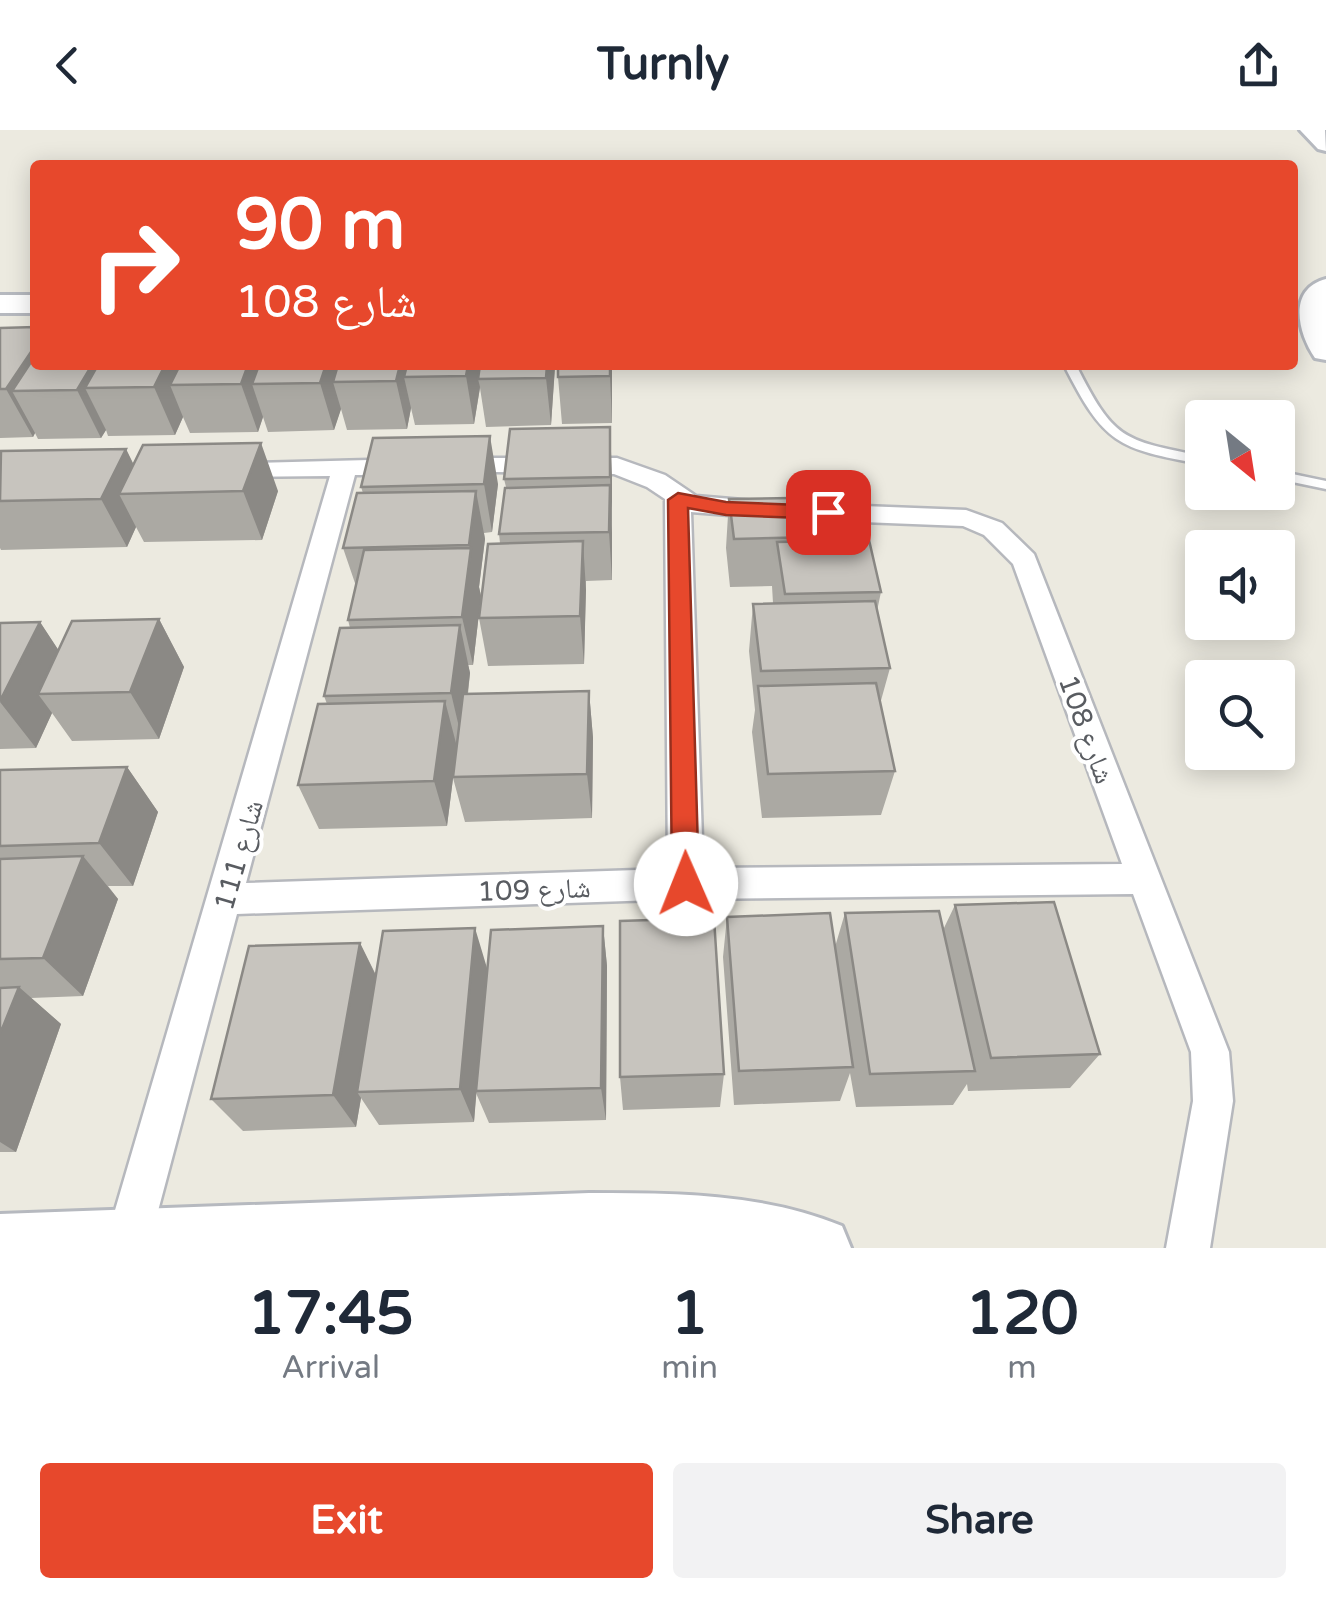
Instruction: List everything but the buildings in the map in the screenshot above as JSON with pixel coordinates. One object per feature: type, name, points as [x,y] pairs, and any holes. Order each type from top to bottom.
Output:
[{"type":"street","points":[[1312,130],[1326,144]]},
{"type":"street","points":[[1298,281],[1326,278]]},
{"type":"street","points":[[1326,288],[1318,294],[1312,318],[1326,351]]},
{"type":"street","points":[[0,304],[30,304]]},
{"type":"street","points":[[1298,354],[1326,366]]},
{"type":"street","points":[[212,469],[598,464],[637,471],[678,500],[686,884]]},
{"type":"street","name":"شارع 111","points":[[128,1241],[345,468]]},
{"type":"street","name":"شارع 108","points":[[678,500],[726,508],[966,518],[1004,538],[1026,560],[1210,1052],[1213,1102],[1188,1248]]},
{"type":"street","name":"شارع 109","points":[[226,899],[686,884],[1142,878]]},
{"type":"street","points":[[0,1245],[579,1237],[705,1227],[796,1240],[820,1248]]},
{"type":"lane","points":[[1072,370],[1095,416],[1116,437],[1185,456]]},
{"type":"lane","points":[[1295,478],[1326,484]]},
{"type":"route","points":[[686,884],[678,500],[726,508],[828,512]]}]
